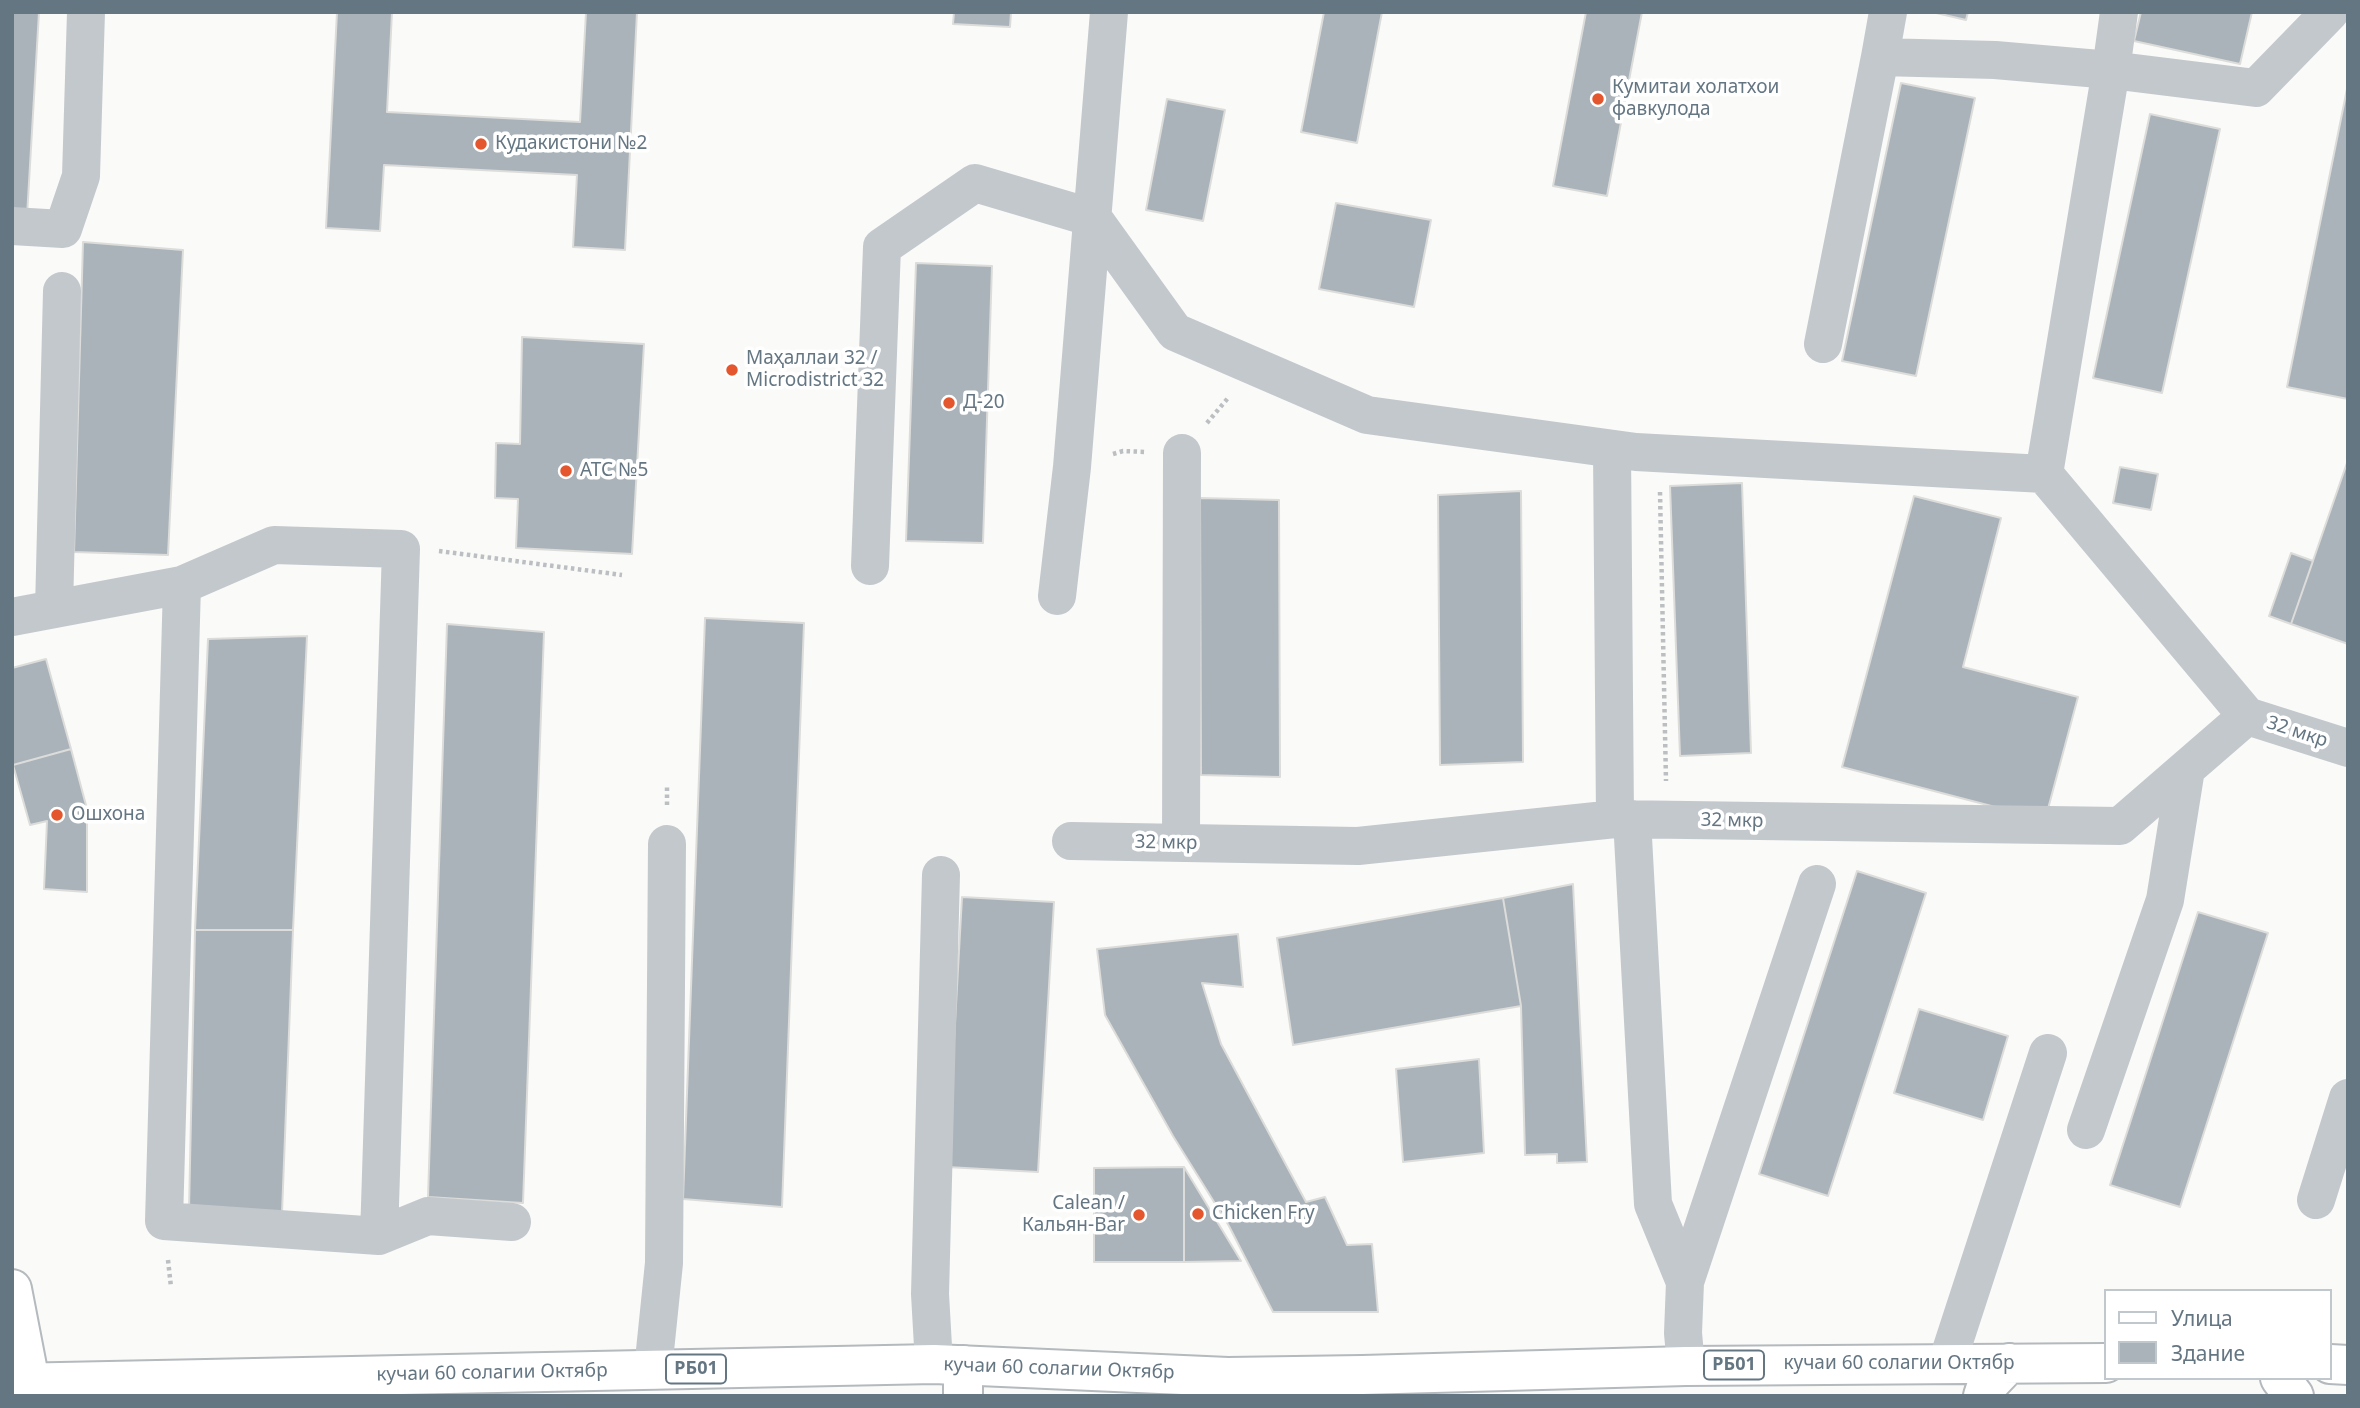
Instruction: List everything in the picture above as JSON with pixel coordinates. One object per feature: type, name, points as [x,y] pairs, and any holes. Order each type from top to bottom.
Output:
[{"type":"main road","points":[[12,1289],[24,1387]]},
{"type":"main road","points":[[1983,1396],[1986,1387],[2009,1363]]},
{"type":"main road","name":"кучаи 60 солагии Октябр","points":[[24,1387],[653,1370],[1228,1377],[1362,1386],[1686,1366],[2104,1363]]},
{"type":"main road","points":[[2282,1380],[2294,1396]]},
{"type":"street","points":[[12,226],[63,229],[81,176],[86,12]]},
{"type":"street","points":[[1057,596],[1072,467],[1109,12]]},
{"type":"street","points":[[1824,344],[1888,12]]},
{"type":"street","points":[[2044,474],[2119,12]]},
{"type":"street","points":[[1880,57],[1995,61],[2111,70],[2256,89],[2330,12]]},
{"type":"street","points":[[870,566],[881,247],[975,183],[1093,218],[1175,332],[1367,415],[1612,449],[2044,474],[2247,716]]},
{"type":"street","points":[[54,609],[62,291]]},
{"type":"street","points":[[1612,449],[1638,819],[1653,1203],[1685,1282]]},
{"type":"street","points":[[1181,843],[1182,453]]},
{"type":"street","points":[[12,617],[182,585],[274,545],[401,549],[379,1236]]},
{"type":"street","points":[[182,585],[164,1221],[379,1236],[428,1216],[512,1222]]},
{"type":"street","name":"32 мкр","points":[[1071,841],[1358,846],[1638,819],[2120,826],[2247,716],[2348,748]]},
{"type":"street","points":[[2086,1130],[2165,900],[2186,769]]},
{"type":"street","points":[[653,1370],[662,1293],[667,844]]},
{"type":"street","points":[[941,875],[930,1306],[953,1375]]},
{"type":"street","points":[[1686,1366],[1683,1333],[1685,1282],[1816,884]]},
{"type":"street","points":[[1947,1363],[2048,1053]]},
{"type":"street","points":[[2316,1200],[2348,1098]]},
{"type":"path","points":[[1182,453],[1254,366]]},
{"type":"path","points":[[1638,819],[1659,453]]},
{"type":"path","points":[[401,549],[463,553],[622,575]]},
{"type":"building","points":[[12,12],[39,12],[27,216],[12,215]]},
{"type":"building","name":"Кудакистони №2","points":[[337,12],[392,12],[387,112],[580,122],[586,12],[637,12],[625,250],[573,247],[577,175],[384,165],[380,231],[326,228]]},
{"type":"building","points":[[954,12],[1011,12],[1010,27],[953,24]]},
{"type":"building","points":[[1324,12],[1382,12],[1357,143],[1301,132]]},
{"type":"building","name":"Кумитаи холатхои фавкулода","points":[[1586,12],[1642,12],[1607,196],[1553,186]]},
{"type":"building","points":[[1932,12],[1968,12],[1966,20]]},
{"type":"building","points":[[2141,12],[2252,12],[2240,64],[2134,41]]},
{"type":"building","points":[[1901,83],[1975,98],[1916,376],[1842,361]]},
{"type":"building","points":[[2348,84],[2348,399],[2287,387]]},
{"type":"building","points":[[1167,99],[1225,110],[1203,221],[1146,210]]},
{"type":"building","points":[[2150,114],[2220,129],[2162,393],[2093,378]]},
{"type":"building","points":[[1336,203],[1431,220],[1414,307],[1319,289]]},
{"type":"building","points":[[83,242],[183,250],[168,555],[74,552]]},
{"type":"building","name":"Д-20","points":[[916,263],[992,266],[983,543],[906,541]]},
{"type":"building","name":"АТС №5","points":[[522,337],[644,344],[632,554],[516,548],[518,499],[495,498],[496,443],[520,444]]},
{"type":"building","points":[[2348,460],[2348,644],[2291,624]]},
{"type":"building","points":[[2120,467],[2158,474],[2151,510],[2113,503]]},
{"type":"building","points":[[1742,483],[1751,753],[1680,756],[1670,486]]},
{"type":"building","points":[[1521,491],[1523,762],[1440,765],[1438,495]]},
{"type":"building","points":[[1914,496],[2001,518],[1963,667],[2078,697],[2045,820],[1842,767]]},
{"type":"building","points":[[1200,498],[1279,500],[1280,777],[1201,775]]},
{"type":"building","points":[[2291,553],[2313,561],[2291,624],[2269,616]]},
{"type":"building","points":[[705,618],[804,623],[782,1207],[683,1199]]},
{"type":"building","points":[[447,624],[544,632],[523,1203],[428,1197]]},
{"type":"building","points":[[307,636],[293,930],[195,930],[208,639]]},
{"type":"building","points":[[46,659],[71,749],[13,765],[12,668]]},
{"type":"building","name":"Ошхона","points":[[71,749],[87,809],[87,892],[44,889],[47,821],[30,825],[13,765]]},
{"type":"building","points":[[1857,871],[1926,893],[1828,1196],[1759,1174]]},
{"type":"building","points":[[1573,884],[1587,1162],[1557,1163],[1557,1154],[1525,1155],[1521,1006],[1503,898]]},
{"type":"building","points":[[962,897],[1054,902],[1038,1172],[947,1167]]},
{"type":"building","points":[[1503,898],[1521,1006],[1293,1045],[1277,938]]},
{"type":"building","points":[[2198,912],[2268,933],[2180,1207],[2110,1185]]},
{"type":"building","points":[[195,930],[293,930],[282,1213],[189,1210]]},
{"type":"building","points":[[1238,934],[1243,987],[1202,983],[1221,1044],[1306,1202],[1325,1197],[1347,1245],[1372,1244],[1378,1312],[1273,1312],[1229,1226],[1173,1136],[1105,1015],[1097,949]]},
{"type":"building","points":[[1919,1009],[2008,1036],[1983,1120],[1894,1093]]},
{"type":"building","points":[[1479,1059],[1484,1153],[1403,1162],[1396,1069]]},
{"type":"building","name":"Calean / Кальян-Bar","points":[[1184,1167],[1184,1262],[1094,1262],[1094,1168]]},
{"type":"building","name":"Chicken Fry","points":[[1184,1167],[1241,1261],[1184,1262]]},
{"type":"place","name":"Кумитаи холатхои фавкулода","points":[[1598,99]]},
{"type":"place","name":"Кудакистони №2","points":[[481,144]]},
{"type":"place","name":"Маҳаллаи 32 / Microdistrict 32","points":[[732,370]]},
{"type":"place","name":"Д-20","points":[[949,403]]},
{"type":"place","name":"АТС №5","points":[[566,471]]},
{"type":"place","name":"Ошхона","points":[[57,815]]},
{"type":"place","name":"Chicken Fry","points":[[1198,1214]]},
{"type":"place","name":"Calean / Кальян-Bar","points":[[1139,1215]]}]
